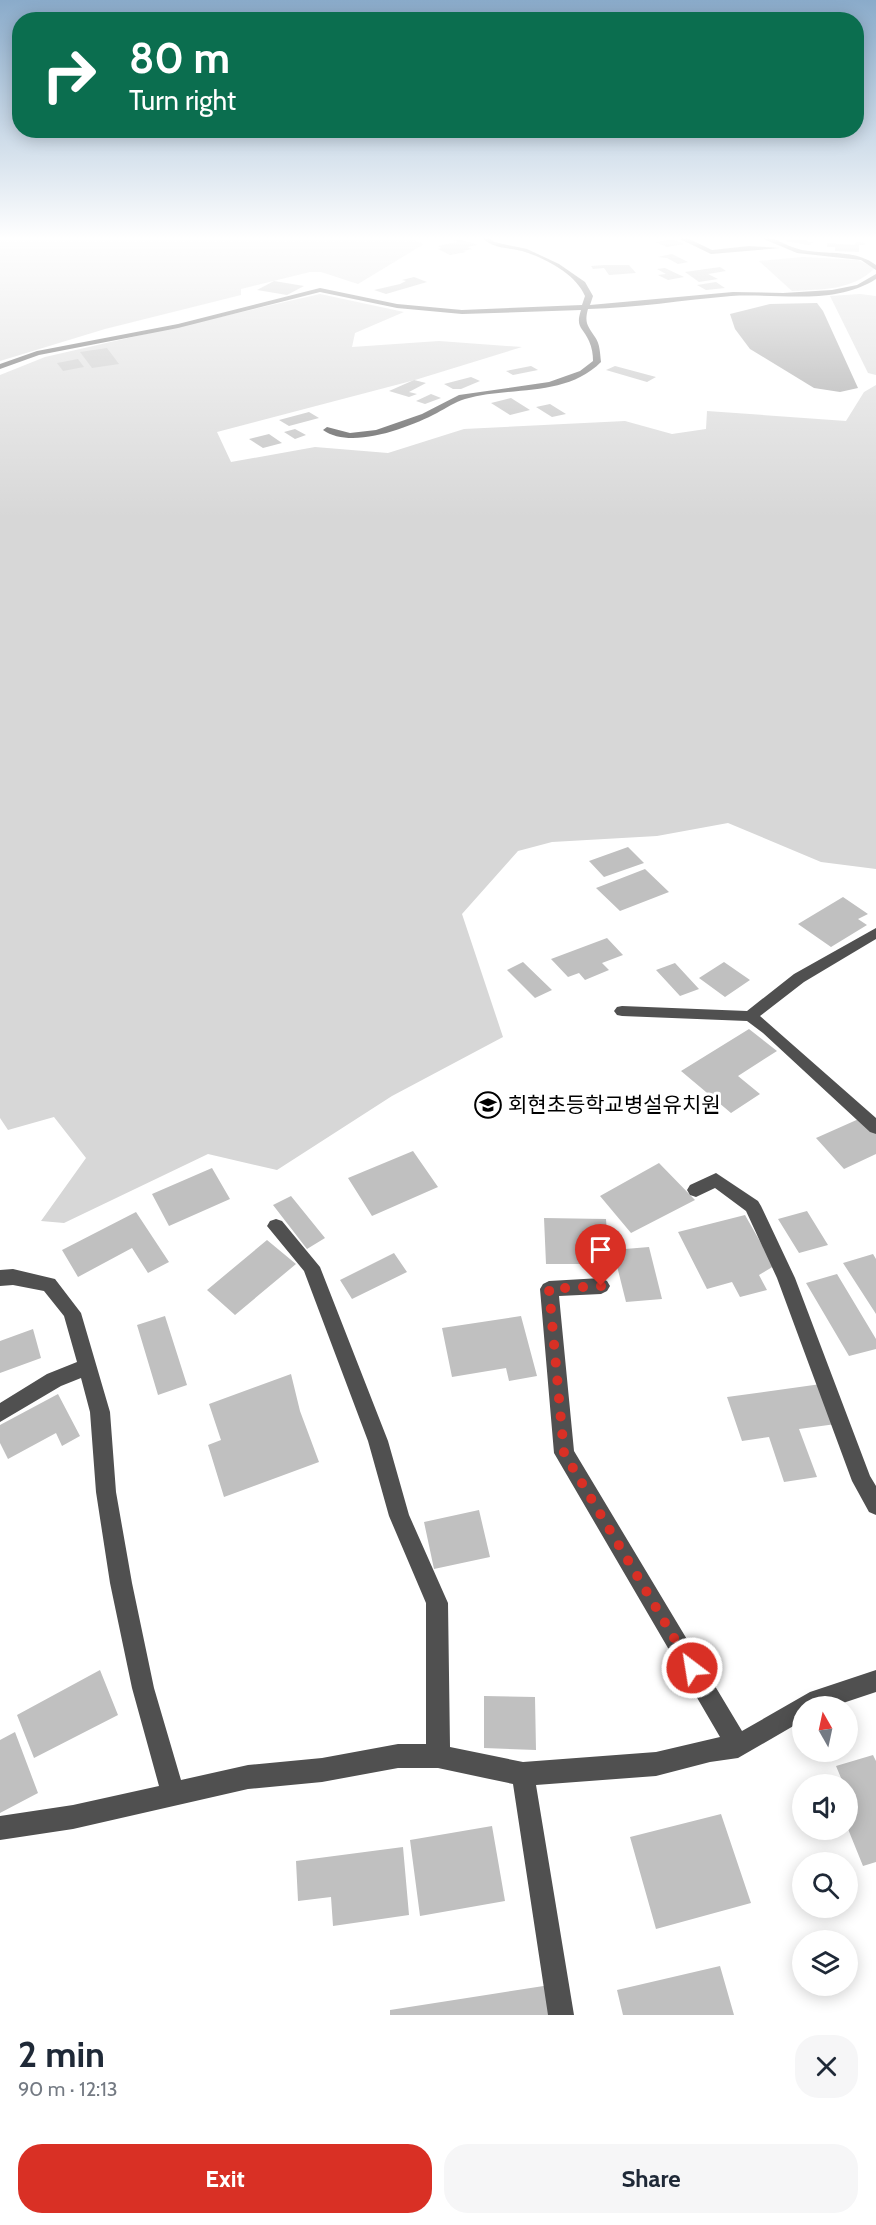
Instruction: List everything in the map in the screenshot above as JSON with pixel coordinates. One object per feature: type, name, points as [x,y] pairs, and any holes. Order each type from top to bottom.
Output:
[{"type":"street","points":[[0,367],[37,353],[157,330]]},
{"type":"street","points":[[327,430],[351,437],[395,426],[460,398],[510,388],[526,390],[585,373],[597,362],[592,338],[585,330]]},
{"type":"street","points":[[750,1016],[800,978],[876,933]]},
{"type":"street","points":[[622,1011],[750,1016],[768,1029],[876,1128]]},
{"type":"street","points":[[696,1190],[716,1180],[752,1206],[786,1278],[862,1481],[876,1505]]},
{"type":"street","points":[[276,1226],[311,1268],[378,1441],[399,1516],[437,1603],[438,1756]]},
{"type":"street","points":[[0,1278],[13,1277],[49,1284],[72,1313],[100,1412],[106,1492],[121,1583],[143,1688],[173,1794]]},
{"type":"street","points":[[601,1286],[549,1289],[564,1453],[738,1746]]},
{"type":"street","points":[[0,1413],[54,1380],[87,1367]]},
{"type":"street","points":[[830,1696],[876,1681]]},
{"type":"street","points":[[0,1828],[73,1817],[248,1777],[322,1770],[398,1756],[438,1756],[523,1774],[656,1764],[710,1750],[738,1746],[792,1715]]},
{"type":"street","points":[[523,1774],[561,2015]]},
{"type":"shaded area","points":[[0,330],[102,330],[0,361]]},
{"type":"shaded area","points":[[163,330],[362,330],[355,333],[352,347],[439,341],[522,347],[415,380],[217,432],[231,462],[315,447],[388,453],[464,429],[625,421],[672,434],[706,429],[707,411],[846,421],[864,392],[876,385],[876,869],[821,862],[728,823],[657,836],[552,842],[518,851],[462,914],[503,1037],[392,1096],[277,1170],[208,1154],[64,1223],[41,1221],[86,1158],[54,1117],[8,1130],[0,1118],[0,375],[45,357]]},
{"type":"shaded area","points":[[736,330],[832,330],[858,388],[840,392],[814,388],[750,349]]},
{"type":"shaded area","points":[[847,330],[876,330],[876,375],[868,373]]},
{"type":"building","points":[[107,348],[119,364],[92,368],[80,352]]},
{"type":"building","points":[[78,359],[84,367],[63,371],[57,363]]},
{"type":"building","points":[[531,366],[538,370],[513,375],[506,371]]},
{"type":"building","points":[[615,366],[656,377],[647,382],[606,370]]},
{"type":"building","points":[[471,377],[480,381],[461,389],[453,389],[444,384]]},
{"type":"building","points":[[414,380],[426,383],[409,392],[417,394],[409,397],[389,391]]},
{"type":"building","points":[[431,394],[441,398],[425,404],[416,401]]},
{"type":"building","points":[[511,398],[530,410],[510,415],[491,403]]},
{"type":"building","points":[[550,404],[566,414],[552,417],[536,407]]},
{"type":"building","points":[[309,412],[319,418],[289,426],[279,420]]},
{"type":"building","points":[[295,429],[306,435],[295,439],[284,432]]},
{"type":"building","points":[[269,434],[282,443],[263,448],[249,439]]},
{"type":"building","points":[[628,847],[644,863],[604,877],[589,861]]},
{"type":"building","points":[[645,869],[669,892],[620,911],[596,888]]},
{"type":"building","points":[[843,897],[868,914],[858,919],[867,925],[831,947],[798,924]]},
{"type":"building","points":[[607,938],[623,955],[602,963],[609,970],[585,980],[579,973],[568,977],[551,959]]},
{"type":"building","points":[[523,962],[552,990],[535,998],[507,970]]},
{"type":"building","points":[[724,962],[750,980],[725,997],[699,978]]},
{"type":"building","points":[[675,963],[699,989],[680,996],[656,970]]},
{"type":"building","points":[[749,1029],[777,1051],[738,1076],[760,1094],[731,1113],[681,1071]]},
{"type":"building","points":[[861,1118],[876,1133],[876,1154],[844,1169],[816,1138]]},
{"type":"building","points":[[413,1151],[438,1187],[372,1216],[348,1178]]},
{"type":"building","points":[[659,1163],[695,1200],[631,1233],[600,1196]]},
{"type":"building","points":[[212,1168],[230,1199],[169,1226],[152,1194]]},
{"type":"building","points":[[291,1196],[325,1238],[307,1249],[273,1205]]},
{"type":"building","points":[[807,1211],[828,1245],[799,1253],[778,1219]]},
{"type":"building","points":[[136,1212],[169,1262],[148,1273],[132,1248],[78,1277],[62,1250]]},
{"type":"building","points":[[745,1215],[774,1266],[759,1275],[767,1290],[740,1297],[732,1282],[707,1289],[678,1232]]},
{"type":"building","points":[[544,1218],[606,1219],[608,1251],[583,1251],[584,1264],[546,1264]]},
{"type":"building","points":[[267,1240],[296,1264],[235,1315],[207,1290]]},
{"type":"building","points":[[649,1247],[662,1299],[626,1302],[613,1250]]},
{"type":"building","points":[[394,1253],[407,1272],[352,1299],[340,1280]]},
{"type":"building","points":[[873,1254],[876,1259],[876,1314],[843,1263]]},
{"type":"building","points":[[837,1274],[876,1339],[876,1349],[849,1356],[806,1283]]},
{"type":"building","points":[[165,1316],[187,1385],[158,1395],[137,1325]]},
{"type":"building","points":[[521,1316],[537,1376],[509,1381],[506,1368],[452,1377],[442,1328]]},
{"type":"building","points":[[33,1329],[41,1358],[0,1373],[0,1341]]},
{"type":"building","points":[[291,1374],[300,1411],[319,1462],[224,1497],[208,1445],[221,1440],[209,1404]]},
{"type":"building","points":[[821,1384],[836,1424],[799,1429],[817,1477],[784,1482],[769,1437],[742,1441],[727,1397]]},
{"type":"building","points":[[58,1394],[80,1436],[62,1446],[56,1433],[8,1459],[0,1443],[0,1425]]},
{"type":"building","points":[[479,1510],[490,1557],[434,1569],[424,1522]]},
{"type":"building","points":[[100,1670],[118,1715],[34,1758],[17,1715]]},
{"type":"building","points":[[484,1696],[535,1697],[536,1750],[484,1748]]},
{"type":"building","points":[[15,1732],[38,1793],[0,1813],[0,1740]]},
{"type":"building","points":[[873,1755],[876,1761],[876,1862],[863,1866],[852,1840],[858,1840],[858,1774],[839,1774],[836,1766],[858,1762],[858,1759]]},
{"type":"building","points":[[721,1814],[751,1903],[656,1929],[630,1837]]},
{"type":"building","points":[[492,1826],[505,1901],[420,1916],[410,1840]]},
{"type":"building","points":[[403,1847],[409,1915],[333,1926],[331,1897],[298,1901],[296,1861]]},
{"type":"building","points":[[720,1966],[734,2015],[623,2015],[617,1990]]},
{"type":"building","points":[[550,1985],[555,2015],[390,2015],[390,2010]]},
{"type":"place","name":"회현초등학교병설유치원","points":[[488,1105]]},
{"type":"route","points":[[601,1286],[549,1289],[564,1453],[692,1668]]}]
